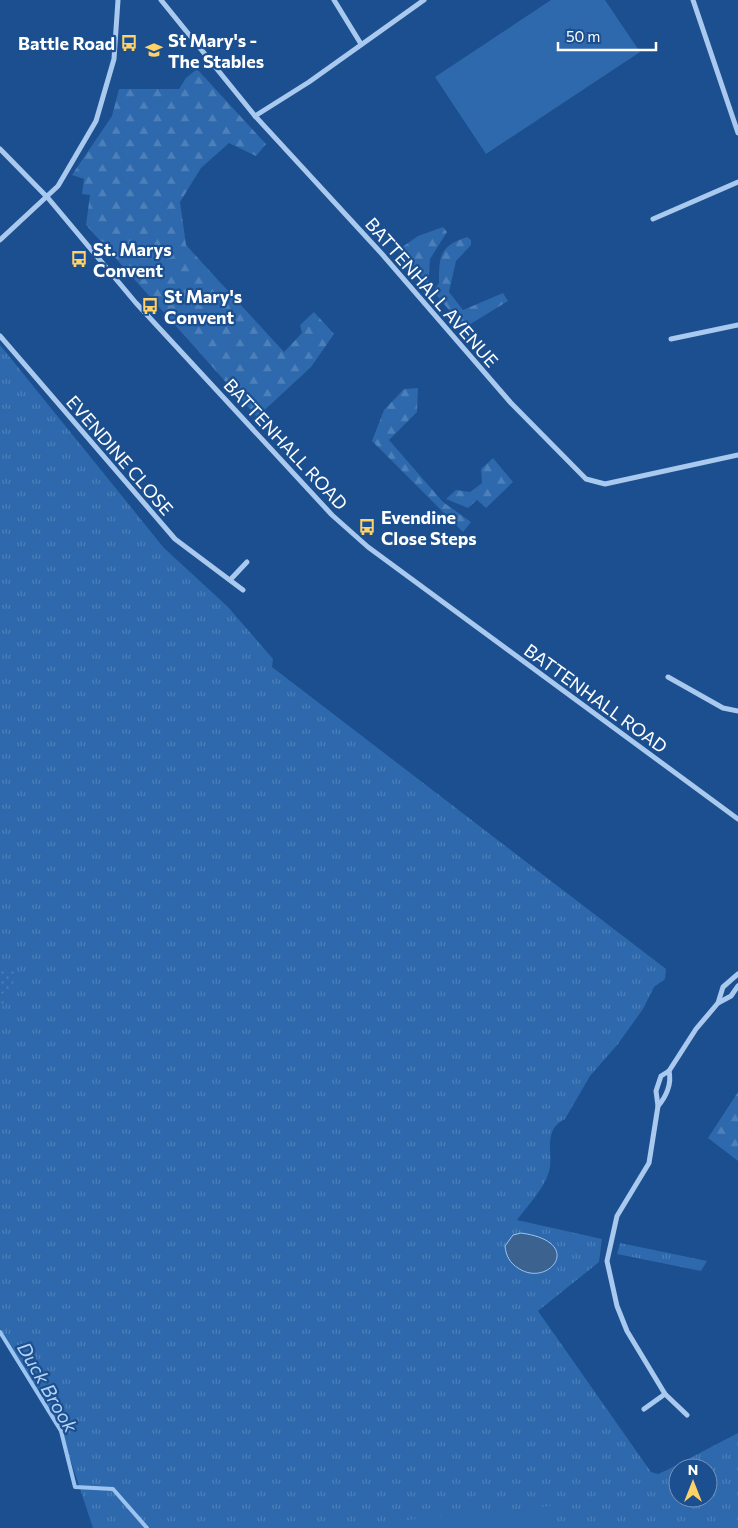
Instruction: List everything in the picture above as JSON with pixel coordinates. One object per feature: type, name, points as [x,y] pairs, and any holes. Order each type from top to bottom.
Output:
[{"type":"street","points":[[0,240],[48,198],[58,186],[96,121],[114,59],[118,0]]},
{"type":"street","name":"BATTENHALL AVENUE","points":[[161,0],[255,116],[382,254],[511,403],[586,478],[605,484],[738,455]]},
{"type":"street","points":[[334,0],[362,44]]},
{"type":"street","points":[[255,116],[424,0]]},
{"type":"street","points":[[693,0],[698,22],[738,133]]},
{"type":"street","name":"BATTENHALL ROAD","points":[[0,149],[48,198],[136,302],[332,515],[368,546],[738,819]]},
{"type":"street","points":[[653,219],[738,182]]},
{"type":"street","points":[[671,340],[738,325]]},
{"type":"street","name":"EVENDINE CLOSE","points":[[0,336],[175,539],[243,590]]},
{"type":"street","points":[[230,580],[247,562]]},
{"type":"street","points":[[668,677],[710,702],[738,711]]},
{"type":"street","points":[[718,1003],[723,987],[738,974]]},
{"type":"street","points":[[686,1415],[665,1394],[627,1331],[617,1306],[607,1261],[617,1216],[649,1163],[658,1106],[658,1084],[661,1076],[668,1071],[696,1029],[718,1003],[731,996],[738,986]]},
{"type":"street","points":[[658,1106],[668,1087],[670,1078],[668,1071]]},
{"type":"street","points":[[644,1409],[665,1394]]},
{"type":"green space","points":[[551,0],[605,0],[640,52],[486,154],[435,77]]},
{"type":"green space","points":[[197,69],[266,144],[256,156],[229,143],[201,168],[180,202],[186,245],[284,352],[302,333],[300,325],[314,312],[334,334],[311,367],[257,417],[86,225],[90,195],[82,194],[84,179],[72,175],[112,116],[119,89],[179,89],[186,78]]},
{"type":"green space","points":[[443,227],[447,232],[430,259],[428,287],[398,250],[418,236]]},
{"type":"green space","points":[[467,237],[471,240],[471,245],[456,261],[449,292],[463,310],[503,293],[508,301],[464,328],[433,291],[439,283],[439,266],[442,254],[451,244]]},
{"type":"green space","points":[[0,345],[164,548],[228,607],[273,659],[272,667],[666,969],[665,979],[654,987],[643,1009],[618,1044],[590,1076],[565,1119],[554,1128],[550,1140],[550,1167],[548,1174],[536,1195],[517,1220],[602,1239],[599,1262],[538,1311],[651,1472],[658,1474],[668,1469],[668,1508],[718,1508],[718,1458],[690,1458],[738,1433],[738,1528],[93,1528],[61,1431],[0,1332]]},
{"type":"green space","points":[[418,388],[417,412],[389,440],[443,502],[471,522],[463,532],[372,441],[384,410],[404,389]]},
{"type":"green space","points":[[493,458],[513,482],[486,508],[477,500],[468,508],[446,499],[456,490],[470,492],[482,483],[481,469]]},
{"type":"green space","points":[[0,967],[18,973],[0,1011]]},
{"type":"green space","points":[[738,1092],[738,1161],[708,1138]]},
{"type":"green space","points":[[620,1243],[707,1261],[701,1271],[617,1254]]},
{"type":"green space","points":[[551,1506],[553,1528],[398,1528],[397,1521]]},
{"type":"shaded area","points":[[521,1233],[541,1238],[553,1245],[557,1254],[556,1262],[550,1269],[540,1273],[529,1273],[513,1264],[507,1256],[505,1246],[513,1235]]},
{"type":"waterway","name":"Duck Brook","points":[[0,1332],[61,1431],[75,1487],[113,1489],[147,1528]]},
{"type":"place","name":"Battle Road","points":[[129,43]]},
{"type":"place","name":"St Mary's - The Stables","points":[[154,50]]},
{"type":"place","name":"St. Marys Convent","points":[[79,259]]},
{"type":"place","name":"St Mary's Convent","points":[[150,306]]},
{"type":"place","name":"Evendine Close Steps","points":[[367,527]]}]
